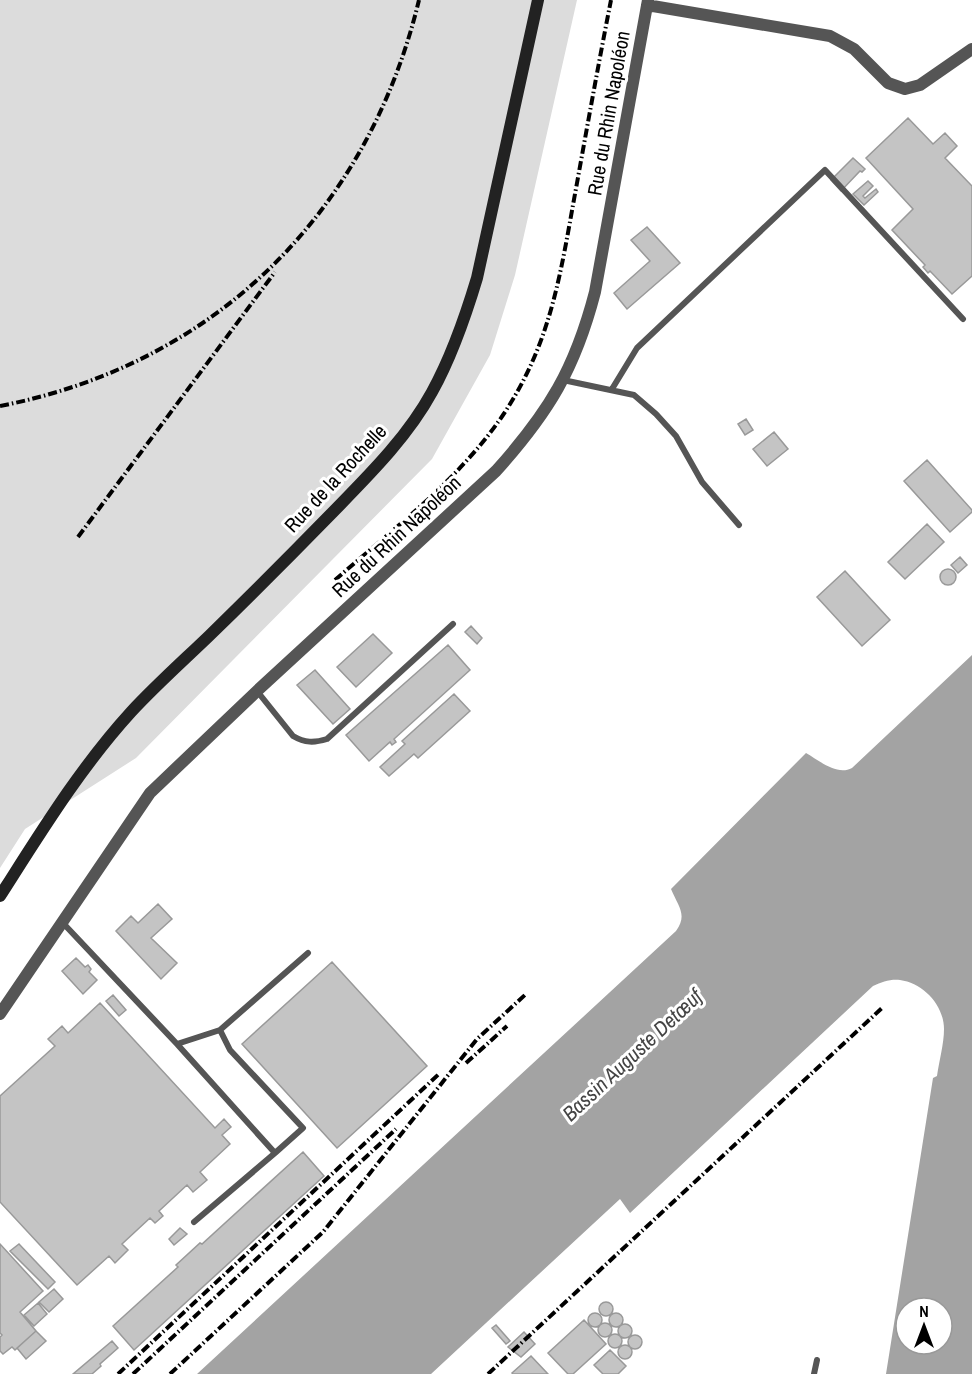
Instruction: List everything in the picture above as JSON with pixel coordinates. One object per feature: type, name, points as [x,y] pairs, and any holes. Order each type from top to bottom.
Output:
[{"type":"main road","name":"Rue de la Rochelle","points":[[0,896],[95,753],[133,710],[368,476],[402,436],[431,393],[465,319],[477,278],[538,0]]},
{"type":"street","points":[[648,3],[830,36],[855,49],[888,83],[905,89],[920,85],[972,49]]},
{"type":"street","name":"Rue du Rhin Napoléon","points":[[0,1014],[150,793],[257,690],[496,471],[526,437],[552,401],[585,329],[595,292],[648,3]]},
{"type":"lane","points":[[612,389],[637,348],[825,170],[963,319]]},
{"type":"lane","points":[[563,380],[634,395],[676,436],[702,482],[740,525]]},
{"type":"lane","points":[[257,690],[293,736],[301,741],[311,742],[327,739],[453,624]]},
{"type":"lane","points":[[62,922],[177,1044],[275,1153]]},
{"type":"lane","points":[[177,1044],[220,1030],[308,953]]},
{"type":"lane","points":[[194,1222],[303,1128],[230,1050],[220,1030]]},
{"type":"lane","points":[[814,1374],[817,1360]]},
{"type":"shaded area","points":[[0,0],[577,0],[515,275],[490,355],[432,459],[136,758],[25,829],[0,868]]},
{"type":"water","name":"Bassin Auguste Detœuf","points":[[972,655],[972,1374],[886,1374],[894,1324],[894,1356],[954,1356],[954,1296],[898,1296],[933,1078],[937,1076],[944,1029],[940,1012],[931,997],[917,986],[896,980],[873,986],[630,1213],[620,1199],[431,1374],[197,1374],[676,931],[682,915],[671,889],[806,753],[835,769],[852,768]]},
{"type":"building","points":[[908,118],[933,144],[945,133],[957,146],[945,158],[972,186],[972,276],[952,294],[930,271],[928,273],[923,267],[925,265],[892,230],[913,209],[866,158]]},
{"type":"building","points":[[853,158],[865,169],[860,171],[841,191],[831,180]]},
{"type":"building","points":[[868,181],[873,186],[863,196],[865,198],[876,189],[878,192],[864,205],[853,194]]},
{"type":"building","points":[[647,227],[680,263],[627,309],[614,293],[650,261],[631,240]]},
{"type":"building","points":[[746,419],[753,430],[745,435],[738,424]]},
{"type":"building","points":[[774,432],[788,449],[767,466],[753,449]]},
{"type":"building","points":[[927,460],[972,510],[950,532],[904,481]]},
{"type":"building","points":[[927,524],[944,542],[905,579],[888,562]]},
{"type":"building","points":[[960,557],[967,565],[958,573],[951,565]]},
{"type":"building","points":[[948,569],[954,571],[956,577],[954,583],[948,585],[942,583],[940,577],[942,571]]},
{"type":"building","points":[[845,571],[890,620],[862,646],[817,597]]},
{"type":"building","points":[[471,626],[482,638],[477,644],[465,632]]},
{"type":"building","points":[[373,634],[392,653],[356,687],[337,667]]},
{"type":"building","points":[[448,645],[470,670],[394,739],[396,742],[392,745],[390,742],[369,761],[346,735]]},
{"type":"building","points":[[315,670],[350,709],[333,724],[297,685]]},
{"type":"building","points":[[454,694],[470,711],[418,758],[414,754],[389,776],[380,767],[405,744],[402,741]]},
{"type":"building","points":[[158,904],[172,919],[151,938],[177,963],[161,979],[116,931],[131,916],[138,923]]},
{"type":"building","points":[[76,958],[85,967],[88,965],[91,969],[89,972],[97,980],[83,994],[62,971]]},
{"type":"building","points":[[332,962],[427,1066],[337,1148],[242,1044]]},
{"type":"building","points":[[113,995],[126,1010],[119,1016],[106,1001]]},
{"type":"building","points":[[100,1003],[215,1128],[224,1119],[231,1127],[222,1135],[230,1144],[200,1172],[207,1180],[193,1192],[187,1185],[159,1211],[163,1216],[155,1223],[150,1218],[122,1244],[128,1250],[115,1263],[109,1256],[77,1285],[0,1202],[0,1096],[55,1046],[48,1039],[62,1026],[68,1033]]},
{"type":"building","points":[[303,1152],[324,1176],[134,1350],[113,1326],[178,1267],[176,1265],[200,1243],[202,1244]]},
{"type":"building","points":[[180,1228],[187,1234],[174,1245],[169,1239]]},
{"type":"building","points":[[0,1244],[43,1291],[20,1312],[36,1331],[15,1350],[12,1347],[3,1354],[0,1351],[2,1335],[0,1333]]},
{"type":"building","points":[[19,1244],[55,1282],[48,1289],[10,1251]]},
{"type":"building","points":[[54,1289],[63,1299],[49,1312],[39,1302]]},
{"type":"building","points":[[603,1302],[609,1302],[613,1309],[609,1316],[603,1316],[599,1312],[599,1306]]},
{"type":"building","points":[[38,1303],[47,1314],[34,1326],[24,1315]]},
{"type":"building","points":[[592,1313],[598,1313],[602,1320],[598,1327],[592,1327],[588,1323],[588,1317]]},
{"type":"building","points":[[613,1313],[619,1313],[623,1320],[619,1327],[613,1327],[609,1323],[609,1317]]},
{"type":"building","points":[[584,1320],[606,1344],[573,1374],[568,1374],[548,1353]]},
{"type":"building","points":[[602,1323],[608,1323],[612,1330],[608,1337],[602,1337],[598,1333],[598,1327]]},
{"type":"building","points":[[622,1324],[628,1324],[632,1331],[628,1338],[622,1338],[618,1334],[618,1328]]},
{"type":"building","points":[[496,1325],[510,1341],[506,1344],[492,1328]]},
{"type":"building","points":[[36,1331],[46,1341],[26,1359],[17,1348]]},
{"type":"building","points":[[524,1332],[535,1344],[521,1357],[508,1347]]},
{"type":"building","points":[[612,1334],[618,1334],[622,1341],[618,1348],[612,1348],[608,1344],[608,1338]]},
{"type":"building","points":[[632,1335],[638,1335],[642,1342],[638,1349],[632,1349],[628,1345],[628,1339]]},
{"type":"building","points":[[112,1341],[118,1348],[92,1374],[73,1374]]},
{"type":"building","points":[[622,1345],[628,1345],[632,1352],[628,1359],[622,1359],[618,1355],[618,1349]]},
{"type":"building","points":[[610,1350],[626,1366],[618,1374],[603,1374],[594,1365]]},
{"type":"building","points":[[531,1356],[548,1374],[512,1373]]},
{"type":"railway","points":[[0,406],[78,385],[149,355],[214,315],[271,267],[321,211],[362,147],[395,77],[419,0]]},
{"type":"railway","points":[[335,580],[446,482],[486,439],[520,387],[544,331],[560,274],[611,0]]},
{"type":"railway","points":[[78,537],[275,272]]},
{"type":"railway","points":[[170,1374],[323,1232],[477,1039],[526,994]]},
{"type":"railway","points":[[488,1374],[882,1008]]},
{"type":"railway","points":[[466,1063],[507,1026]]},
{"type":"railway","points":[[118,1374],[440,1073]]},
{"type":"railway","points":[[133,1374],[396,1129]]}]
